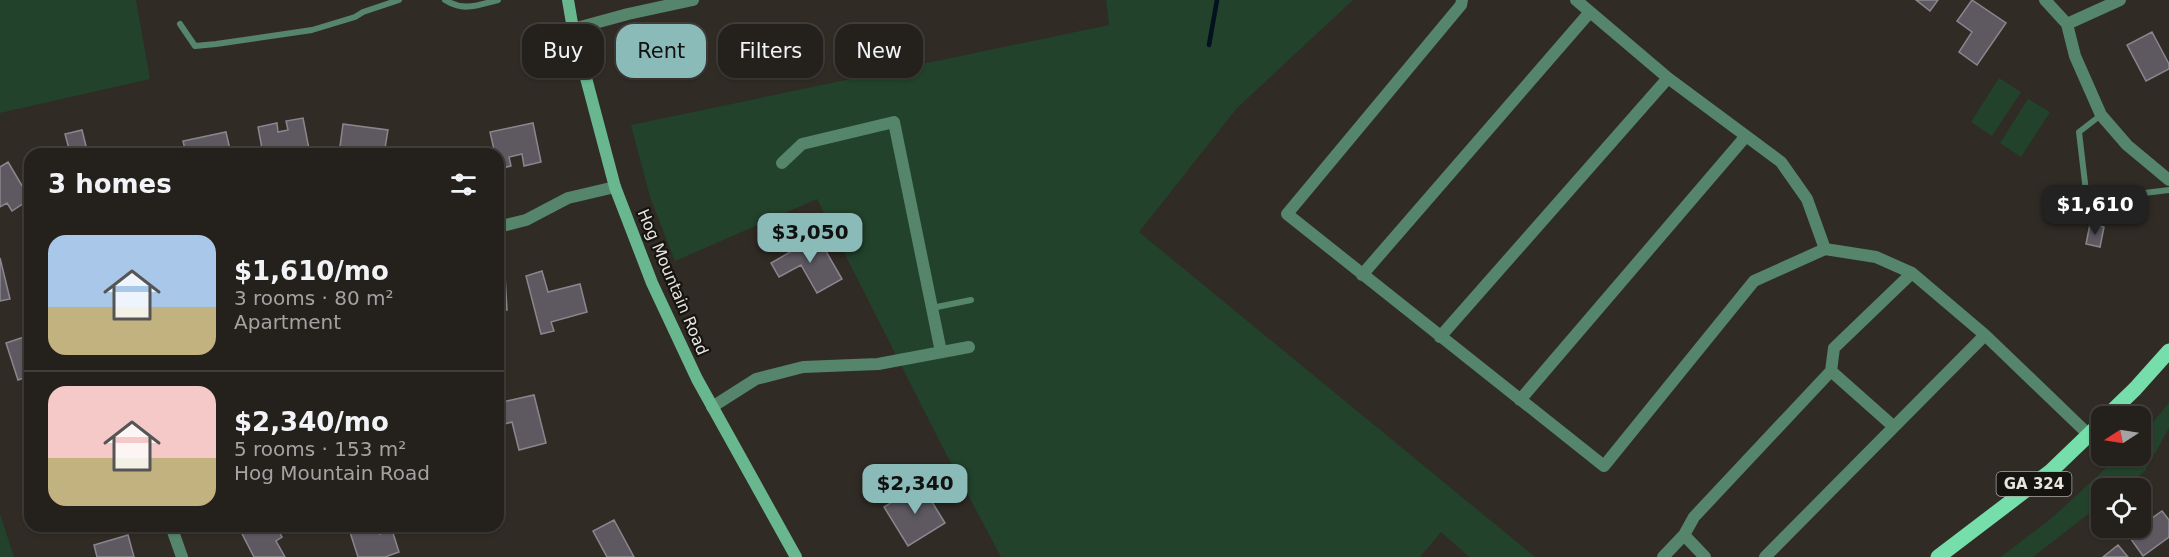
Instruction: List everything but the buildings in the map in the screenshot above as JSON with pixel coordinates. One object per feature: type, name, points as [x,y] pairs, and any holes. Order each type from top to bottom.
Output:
[{"type":"main road","points":[[2117,406],[2169,351]]},
{"type":"main road","name":"GA 324","points":[[1938,557],[2051,471],[2091,431]]},
{"type":"street","name":"Hog Mountain Road","points":[[568,0],[572,24]]},
{"type":"street","points":[[591,24],[693,0]]},
{"type":"street","points":[[1462,0],[1461,5],[1287,214],[1604,466],[1755,281],[1825,249],[1876,257],[1912,273],[1985,335],[2088,434]]},
{"type":"street","points":[[1576,0],[1668,78],[1781,162],[1807,199],[1825,249]]},
{"type":"street","points":[[2045,0],[2067,24],[2075,56],[2102,115],[2127,145],[2169,180]]},
{"type":"street","points":[[2067,24],[2120,0]]},
{"type":"street","points":[[1362,275],[1590,12]]},
{"type":"street","name":"Hog Mountain Road","points":[[586,78],[615,187],[652,283],[712,407],[796,557]]},
{"type":"street","points":[[1440,337],[1668,78]]},
{"type":"street","points":[[782,164],[802,144],[894,122],[941,352]]},
{"type":"street","points":[[1520,400],[1746,136]]},
{"type":"street","points":[[504,226],[526,220],[568,198],[615,187]]},
{"type":"street","points":[[1663,557],[1683,535],[1694,517],[1831,371],[1834,348],[1912,273]]},
{"type":"street","points":[[1766,557],[1985,335]]},
{"type":"street","points":[[712,407],[756,379],[803,367],[878,364],[969,347]]},
{"type":"street","points":[[1831,371],[1893,426]]},
{"type":"street","points":[[173,532],[182,557]]},
{"type":"street","points":[[1683,535],[1706,557]]},
{"type":"lane","points":[[180,24],[195,46],[216,44],[312,30],[399,0]]},
{"type":"lane","points":[[445,0],[455,7],[466,7],[498,0]]},
{"type":"lane","points":[[2102,115],[2079,132],[2087,200],[2169,190]]},
{"type":"lane","points":[[932,308],[971,300]]},
{"type":"green space","points":[[0,0],[136,0],[150,79],[0,113]]},
{"type":"green space","points":[[1106,0],[1353,0],[1237,108],[1139,232],[1535,557],[1469,557],[1441,532],[1420,557],[1001,557],[817,199],[675,261],[650,197],[631,125],[856,78],[923,78],[923,64],[1109,25]]},
{"type":"green space","points":[[1999,78],[2021,92],[1992,136],[1971,122]]},
{"type":"green space","points":[[2028,99],[2050,112],[2021,157],[2000,143]]},
{"type":"green space","points":[[2169,403],[2169,428],[2151,460],[2151,424]]},
{"type":"green space","points":[[2108,466],[2148,466],[2136,478],[2095,478]]},
{"type":"green space","points":[[2091,482],[2091,512],[2033,557],[2001,557],[2053,517]]},
{"type":"green space","points":[[0,514],[14,557],[0,557]]},
{"type":"waterway","points":[[1209,45],[1217,0]]}]
